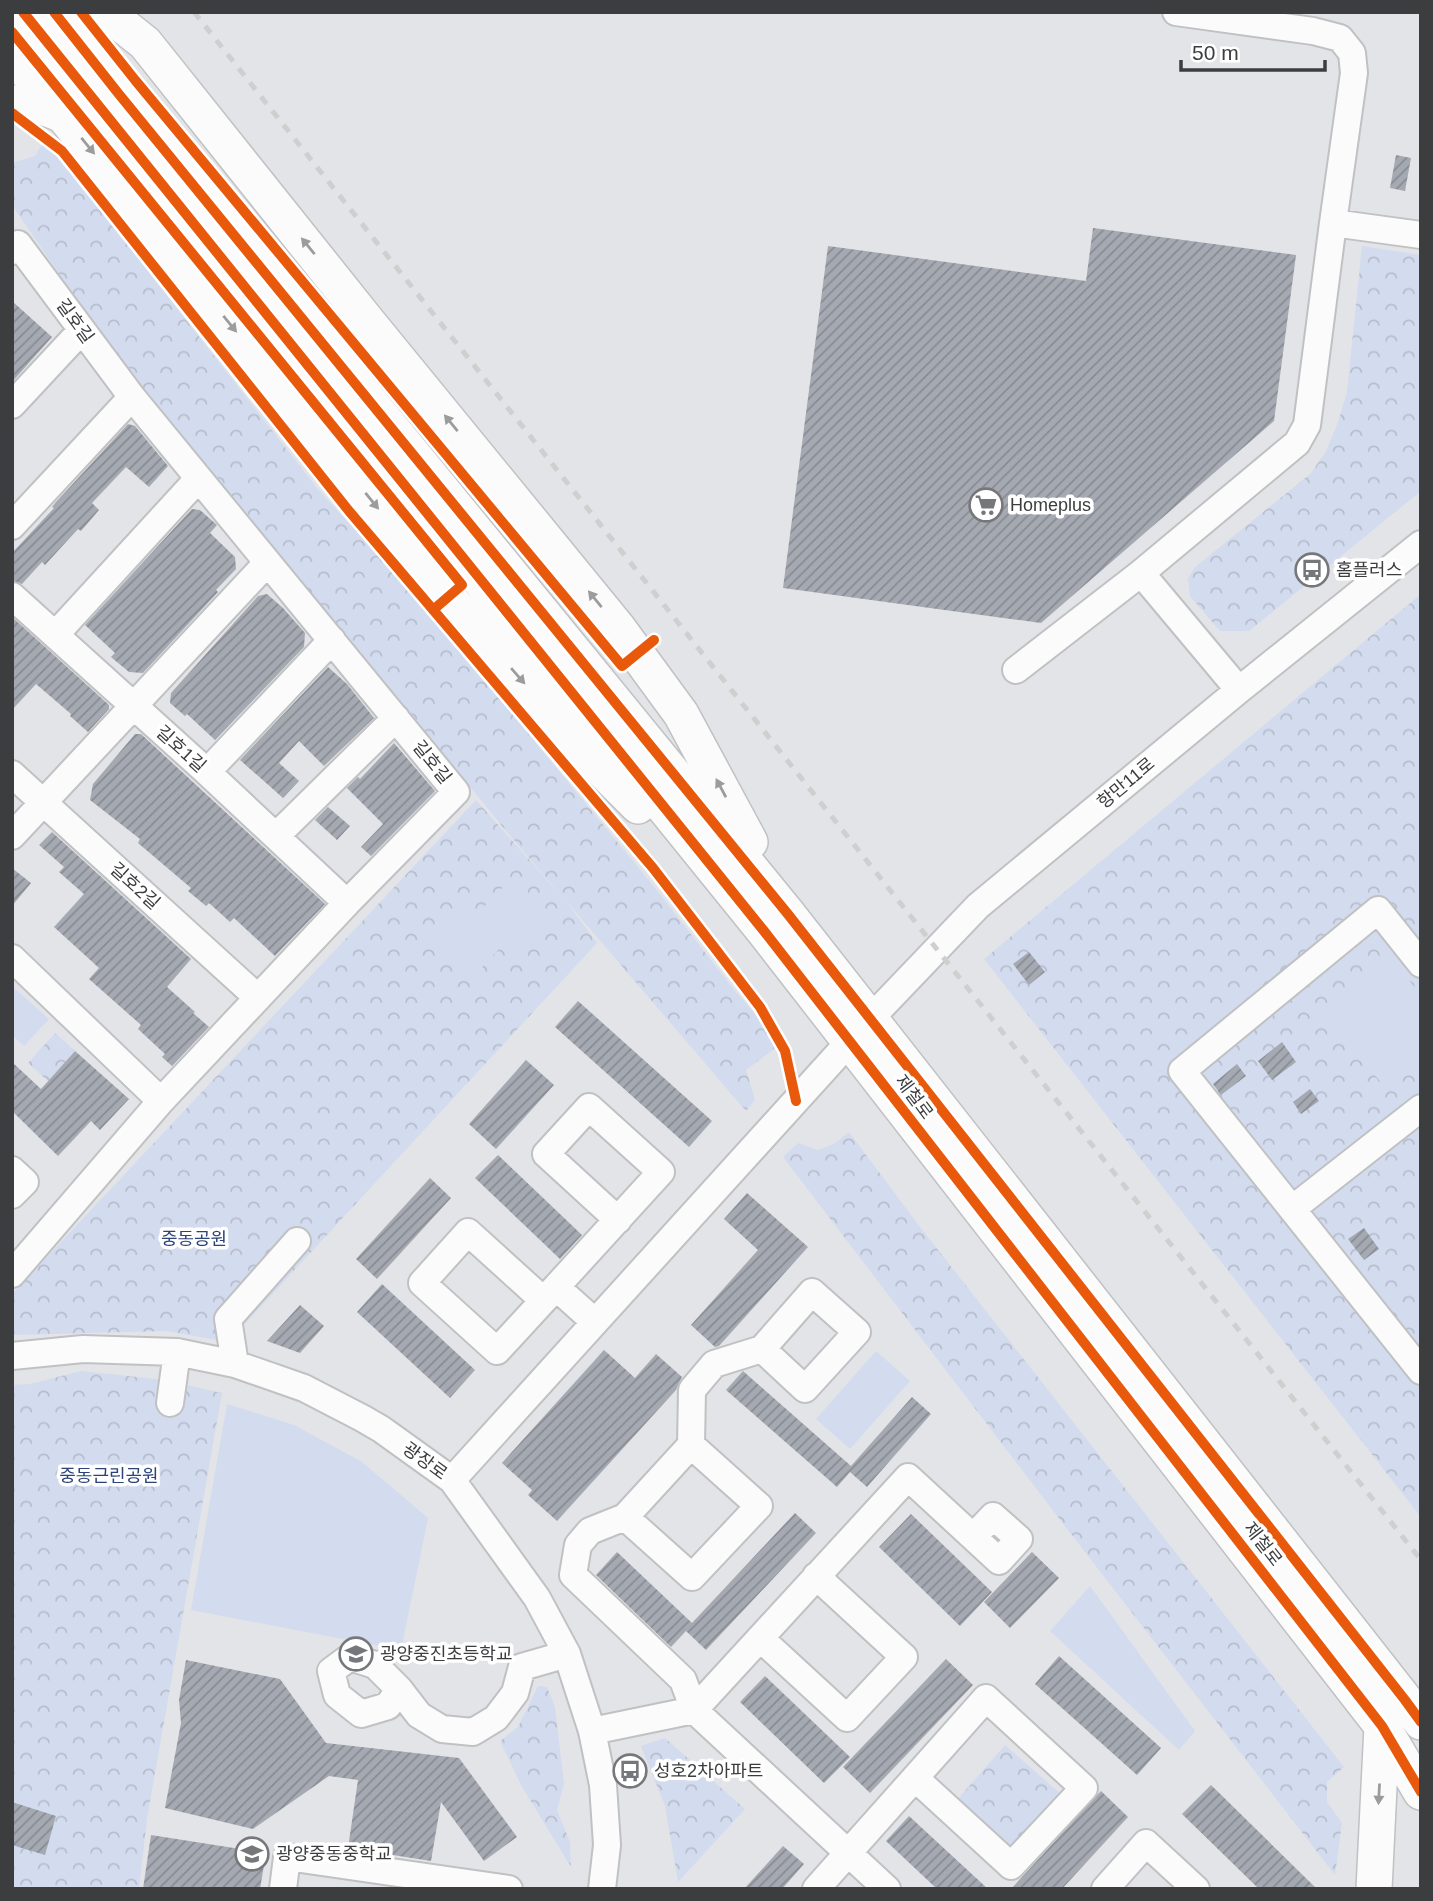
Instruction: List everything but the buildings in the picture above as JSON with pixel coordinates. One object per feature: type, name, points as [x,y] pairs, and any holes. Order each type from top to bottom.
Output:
[{"type":"main road","points":[[12,32],[25,12],[109,101]]},
{"type":"main road","points":[[54,12],[109,101]]},
{"type":"main road","points":[[106,12],[139,28],[376,331],[618,628],[681,714],[776,922]]},
{"type":"main road","points":[[12,54],[448,597],[595,764],[776,922]]},
{"type":"main road","name":"제철로","points":[[109,101],[776,922],[860,1030],[1382,1726],[1421,1792]]},
{"type":"main road","points":[[12,103],[44,107],[63,115]]},
{"type":"main road","name":"제철로","points":[[860,1030],[1416,1710]]},
{"type":"main road","points":[[1374,1889],[1382,1726]]},
{"type":"street","points":[[1016,670],[1141,573],[1280,458],[1297,443],[1307,425],[1354,73],[1352,53],[1340,38],[1313,31],[1176,12]]},
{"type":"street","points":[[1334,223],[1421,235]]},
{"type":"street","name":"길호길","points":[[12,251],[19,244],[132,397],[456,792],[347,903],[161,1101],[13,1272]]},
{"type":"street","points":[[12,405],[81,331]]},
{"type":"street","points":[[12,526],[132,397]]},
{"type":"street","points":[[55,635],[198,479]]},
{"type":"street","name":"항만11로","points":[[452,1480],[860,1030],[978,906],[1238,690],[1421,544]]},
{"type":"street","points":[[12,836],[267,563]]},
{"type":"street","points":[[1141,573],[1238,690]]},
{"type":"street","name":"길호1길","points":[[12,596],[347,903]]},
{"type":"street","points":[[207,772],[332,640]]},
{"type":"street","points":[[276,836],[396,718]]},
{"type":"street","name":"길호2길","points":[[12,774],[258,998]]},
{"type":"street","points":[[1421,964],[1378,910],[1182,1071],[1421,1371]]},
{"type":"street","points":[[12,958],[161,1101]]},
{"type":"street","points":[[1292,1209],[1421,1108]]},
{"type":"street","points":[[12,1170],[26,1182],[12,1195]]},
{"type":"street","points":[[595,1322],[550,1294],[468,1232],[422,1283],[497,1351],[550,1294],[618,1220]]},
{"type":"street","points":[[235,1364],[228,1320],[297,1241]]},
{"type":"street","name":"광장로","points":[[12,1356],[83,1349],[177,1352],[235,1364],[304,1388],[362,1418],[452,1480],[537,1598],[567,1654],[592,1731],[603,1785],[607,1844],[603,1889]]},
{"type":"street","points":[[762,1349],[714,1364],[692,1390],[691,1445],[625,1517],[590,1531],[578,1545],[573,1575],[683,1680],[694,1710],[887,1889]]},
{"type":"street","points":[[170,1403],[177,1352]]},
{"type":"street","points":[[625,1517],[692,1577],[758,1506],[691,1445]]},
{"type":"street","points":[[592,1731],[694,1710],[908,1477],[973,1537]]},
{"type":"street","points":[[760,1638],[847,1718],[904,1657],[816,1576]]},
{"type":"street","points":[[399,1689],[419,1715],[442,1729],[473,1732],[496,1718],[515,1693],[522,1667],[567,1654]]},
{"type":"street","points":[[816,1889],[986,1698],[1084,1788],[1011,1866],[915,1778]]},
{"type":"street","points":[[1105,1889],[1146,1843],[1196,1889]]},
{"type":"street","points":[[283,1889],[287,1857],[509,1889]]},
{"type":"green space","points":[[45,139],[317,488],[414,595],[771,1032],[774,1049],[746,1070],[755,1100],[746,1111],[501,825],[316,599],[222,490],[66,284],[12,205],[12,163],[35,156]]},
{"type":"green space","points":[[1362,246],[1421,255],[1421,491],[1249,631],[1220,631],[1190,596],[1188,579],[1194,568],[1310,474],[1325,453],[1347,392]]},
{"type":"green space","points":[[1421,594],[1421,1517],[984,959]]},
{"type":"green space","name":"중동공원","points":[[476,800],[566,901],[597,943],[228,1342],[167,1331],[12,1335],[14,1292]]},
{"type":"green space","points":[[507,883],[551,926],[521,957],[477,914]]},
{"type":"green space","points":[[457,906],[500,948],[469,981],[425,940]]},
{"type":"green space","points":[[1389,956],[1421,995],[1421,1055],[1383,1085],[1322,1010]]},
{"type":"green space","points":[[12,986],[49,1019],[24,1046],[12,1035]]},
{"type":"green space","points":[[55,1033],[75,1051],[48,1081],[28,1063]]},
{"type":"green space","points":[[849,1132],[920,1227],[1344,1767],[1327,1782],[1327,1802],[1342,1823],[1335,1875],[783,1157],[798,1143],[818,1150],[834,1144]]},
{"type":"green space","points":[[876,1351],[910,1381],[850,1449],[816,1419]]},
{"type":"green space","name":"중동근린공원","points":[[81,1371],[165,1380],[222,1393],[147,1819],[139,1889],[12,1889],[12,1385],[30,1384]]},
{"type":"green space","points":[[227,1404],[294,1425],[362,1462],[428,1518],[401,1650],[191,1610]]},
{"type":"green space","points":[[1090,1586],[1195,1731],[1179,1750],[1050,1631]]},
{"type":"green space","points":[[538,1686],[547,1687],[555,1707],[564,1784],[557,1810],[570,1842],[571,1867],[521,1785],[500,1741],[518,1727]]},
{"type":"green space","points":[[665,1738],[745,1809],[678,1882],[665,1806],[641,1746]]},
{"type":"green space","points":[[1005,1745],[1062,1795],[1013,1851],[956,1801]]},
{"type":"railway","points":[[194,12],[1421,1560]]},
{"type":"cycle path","points":[[23,12],[764,931],[1382,1726],[1421,1792]]},
{"type":"cycle path","points":[[54,12],[787,913],[1421,1722]]},
{"type":"cycle path","points":[[81,12],[622,666],[654,640]]},
{"type":"cycle path","points":[[12,32],[462,585],[433,610]]},
{"type":"cycle path","points":[[12,113],[62,151],[349,511],[653,868],[760,1007],[785,1051],[796,1101]]},
{"type":"place","name":"Homeplus","points":[[986,505]]},
{"type":"place","name":"홈플러스","points":[[1312,570]]},
{"type":"place","name":"광양중진초등학교","points":[[356,1654]]},
{"type":"place","name":"성호2차아파트","points":[[630,1771]]},
{"type":"place","name":"광양중동중학교","points":[[252,1854]]}]
